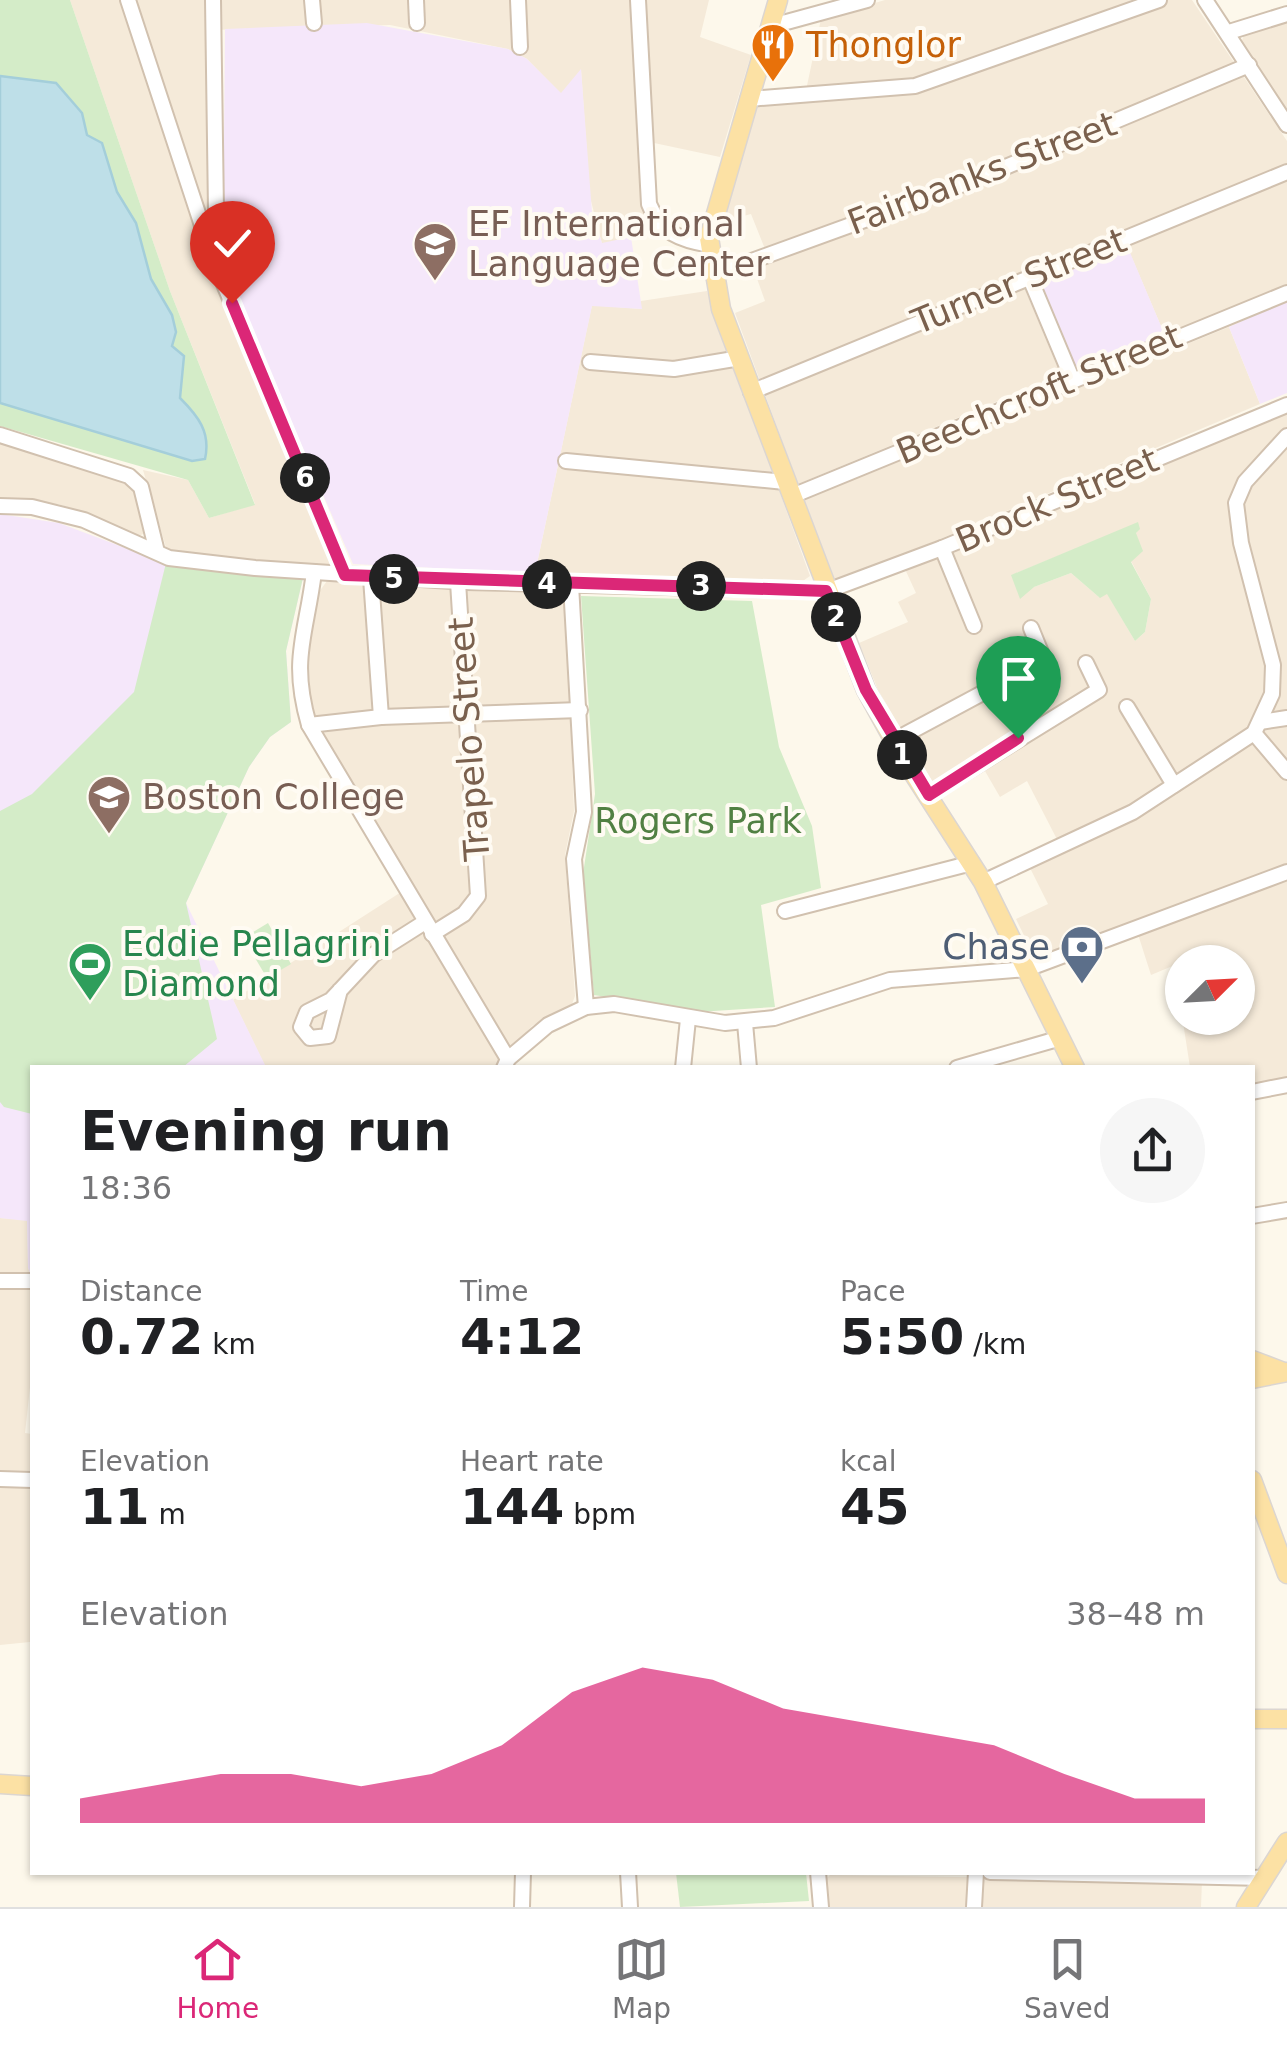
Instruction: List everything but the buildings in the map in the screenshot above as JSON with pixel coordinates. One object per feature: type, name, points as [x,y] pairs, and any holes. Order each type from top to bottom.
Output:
[{"type":"main road","points":[[778,0],[722,183],[710,245],[713,275],[752,392],[866,690],[893,741],[984,882],[1073,1065]]},
{"type":"main road","points":[[1255,1361],[1284,1372]]},
{"type":"main road","points":[[1255,1378],[1284,1372]]},
{"type":"main road","points":[[1255,1487],[1282,1547],[1287,1574]]},
{"type":"main road","points":[[1255,1719],[1287,1720]]},
{"type":"main road","points":[[0,1784],[30,1786]]},
{"type":"main road","points":[[1246,1907],[1287,1842]]},
{"type":"street","points":[[128,0],[211,253],[345,575]]},
{"type":"street","points":[[211,253],[216,212],[213,0]]},
{"type":"street","points":[[312,0],[314,23]]},
{"type":"street","points":[[416,0],[417,22]]},
{"type":"street","points":[[518,0],[520,47]]},
{"type":"street","points":[[638,0],[648,204],[664,229],[680,241],[710,245]]},
{"type":"street","points":[[772,26],[867,0]]},
{"type":"street","points":[[748,99],[915,86],[1160,0]]},
{"type":"street","points":[[1204,0],[1229,32],[1286,123]]},
{"type":"street","points":[[1229,32],[1287,14]]},
{"type":"street","name":"Fairbanks Street","points":[[713,275],[972,181],[1249,64]]},
{"type":"street","name":"Turner Street","points":[[752,392],[1287,172]]},
{"type":"street","points":[[1029,276],[1073,381]]},
{"type":"street","name":"Beechcroft Street","points":[[788,489],[1073,381],[1287,292]]},
{"type":"street","points":[[590,362],[674,368],[740,358]]},
{"type":"street","name":"Brock Street","points":[[826,591],[942,548],[1287,405]]},
{"type":"street","points":[[0,434],[129,476],[142,486],[157,552]]},
{"type":"street","points":[[1257,728],[1272,694],[1271,643],[1240,542],[1236,503],[1245,482],[1287,436]]},
{"type":"street","points":[[566,461],[788,489]]},
{"type":"street","points":[[0,506],[32,508],[84,520],[169,558],[372,578],[826,591]]},
{"type":"street","points":[[942,548],[974,626]]},
{"type":"street","points":[[314,572],[297,661],[298,689],[309,725],[506,1063],[548,1025],[586,1007],[614,1004],[688,1019],[745,1023],[774,1018],[890,980],[1027,969],[1287,872]]},
{"type":"street","points":[[372,578],[381,717]]},
{"type":"street","name":"Trapelo Street","points":[[428,928],[464,914],[478,896],[458,582]]},
{"type":"street","points":[[571,585],[584,812],[574,859],[586,1007]]},
{"type":"street","points":[[893,741],[1044,660],[1031,628]]},
{"type":"street","points":[[929,795],[1099,690],[1086,663]]},
{"type":"street","points":[[1126,707],[1174,786]]},
{"type":"street","points":[[309,725],[381,717],[580,710]]},
{"type":"street","points":[[984,882],[1096,832],[1174,786],[1257,728],[1287,718]]},
{"type":"street","points":[[1257,728],[1287,772]]},
{"type":"street","points":[[785,910],[972,863]]},
{"type":"street","points":[[340,990],[373,955],[428,928]]},
{"type":"street","points":[[683,1065],[688,1019]]},
{"type":"street","points":[[745,1023],[749,1065]]},
{"type":"street","points":[[968,1065],[1061,1038]]},
{"type":"street","points":[[1255,1091],[1287,1085]]},
{"type":"street","points":[[1255,1215],[1287,1210]]},
{"type":"street","points":[[0,1281],[30,1281]]},
{"type":"street","points":[[0,1479],[30,1480]]},
{"type":"street","points":[[522,1875],[522,1907]]},
{"type":"street","points":[[628,1875],[630,1907]]},
{"type":"street","points":[[818,1875],[820,1907]]},
{"type":"street","points":[[974,1907],[976,1875]]},
{"type":"street","points":[[1127,1875],[1264,1878]]},
{"type":"shaded area","points":[[70,0],[123,0],[333,569],[174,556],[167,551],[143,470],[188,480],[209,518],[255,504],[170,291]]},
{"type":"shaded area","points":[[135,0],[709,0],[700,37],[751,55],[720,157],[640,140],[641,197],[661,230],[602,244],[590,197],[581,70],[561,94],[527,59],[508,49],[390,25],[211,30],[210,213],[206,216]]},
{"type":"shaded area","points":[[885,0],[1192,0],[1287,141],[1287,165],[1019,275],[1061,375],[798,484],[735,313],[765,301],[749,256],[765,249],[751,214],[725,221],[731,183],[757,105],[804,100],[821,19]]},
{"type":"shaded area","points":[[1287,22],[1287,109],[1241,43],[1244,35]]},
{"type":"shaded area","name":"EF International Language Center","points":[[367,23],[508,49],[527,59],[561,93],[581,69],[592,212],[602,243],[631,237],[642,309],[592,306],[535,573],[353,564],[223,263],[225,29]]},
{"type":"shaded area","points":[[1287,177],[1287,287],[1166,338],[1126,244]]},
{"type":"shaded area","points":[[1126,243],[1166,338],[1077,373],[1038,279]]},
{"type":"shaded area","points":[[707,291],[810,576],[800,583],[535,573],[592,305],[641,309],[641,301]]},
{"type":"shaded area","points":[[1287,301],[1287,393],[1260,404],[1229,327]]},
{"type":"shaded area","points":[[1229,327],[1260,404],[836,583],[804,499]]},
{"type":"shaded area","points":[[1287,412],[1287,430],[1243,498],[1287,446],[1287,1077],[1255,1084],[1255,1065],[1190,1065],[1185,1035],[1255,1035],[1255,945],[1165,945],[1165,969],[1151,975],[1135,925],[1036,960],[1016,919],[1048,904],[1029,866],[1063,851],[1027,781],[1000,797],[978,759],[933,783],[878,690],[859,643],[908,622],[898,602],[916,593],[904,567]],"holes":[[[1138,523],[1131,561],[1151,599],[1145,632],[1135,641],[1107,593],[1099,597],[1071,573],[1034,587],[1012,575]]]},
{"type":"shaded area","points":[[0,439],[133,484],[147,532],[135,538],[89,514],[58,504],[0,502]]},
{"type":"shaded area","name":"Boston College","points":[[0,514],[59,523],[173,566],[303,578],[286,651],[291,722],[270,737],[249,767],[186,903],[265,1065],[30,1065],[30,1272],[27,1221],[0,1218]]},
{"type":"shaded area","points":[[327,581],[558,590],[566,599],[574,811],[565,855],[575,996],[572,1004],[532,1026],[498,1065],[265,1065],[233,1000],[409,887],[322,741],[309,709],[303,659],[316,596]]},
{"type":"shaded area","points":[[0,1218],[27,1220],[30,1387],[25,1433],[30,1434],[30,1642],[0,1645]]},
{"type":"shaded area","points":[[830,1875],[1202,1881],[1201,1907],[827,1907],[825,1880]]},
{"type":"green space","points":[[0,0],[70,0],[170,291],[255,505],[209,518],[188,480],[0,426]]},
{"type":"green space","points":[[1138,522],[1140,529],[1136,533],[1143,551],[1131,562],[1151,599],[1145,632],[1135,641],[1107,594],[1100,598],[1071,573],[1034,587],[1020,599],[1011,575]]},
{"type":"green space","name":"Boston College","points":[[166,563],[303,578],[286,651],[291,722],[270,737],[249,767],[186,903],[217,1039],[185,1065],[30,1065],[30,1114],[4,1107],[0,1102],[0,811],[32,794],[134,692]]},
{"type":"green space","name":"Rogers Park","points":[[581,596],[752,601],[779,747],[812,826],[821,888],[761,905],[775,1007],[698,1012],[594,995],[583,874],[595,794]]},
{"type":"green space","points":[[268,923],[291,964],[267,978],[243,938]]},
{"type":"green space","points":[[676,1875],[806,1875],[809,1901],[680,1907]]},
{"type":"water","points":[[0,76],[56,83],[82,113],[87,135],[102,143],[117,192],[136,223],[151,279],[172,315],[176,332],[172,346],[184,356],[180,398],[202,425],[205,459],[192,461],[0,403]]},
{"type":"place","name":"Thonglor","points":[[773,83]]},
{"type":"place","name":"EF International Language Center","points":[[435,282]]},
{"type":"place","name":"Boston College","points":[[109,835]]},
{"type":"place","name":"Chase","points":[[1082,985]]},
{"type":"place","name":"Eddie Pellagrini Diamond","points":[[90,1002]]},
{"type":"route","points":[[232,303],[345,575],[826,591],[866,690],[893,741],[929,795],[1018,738]]}]
